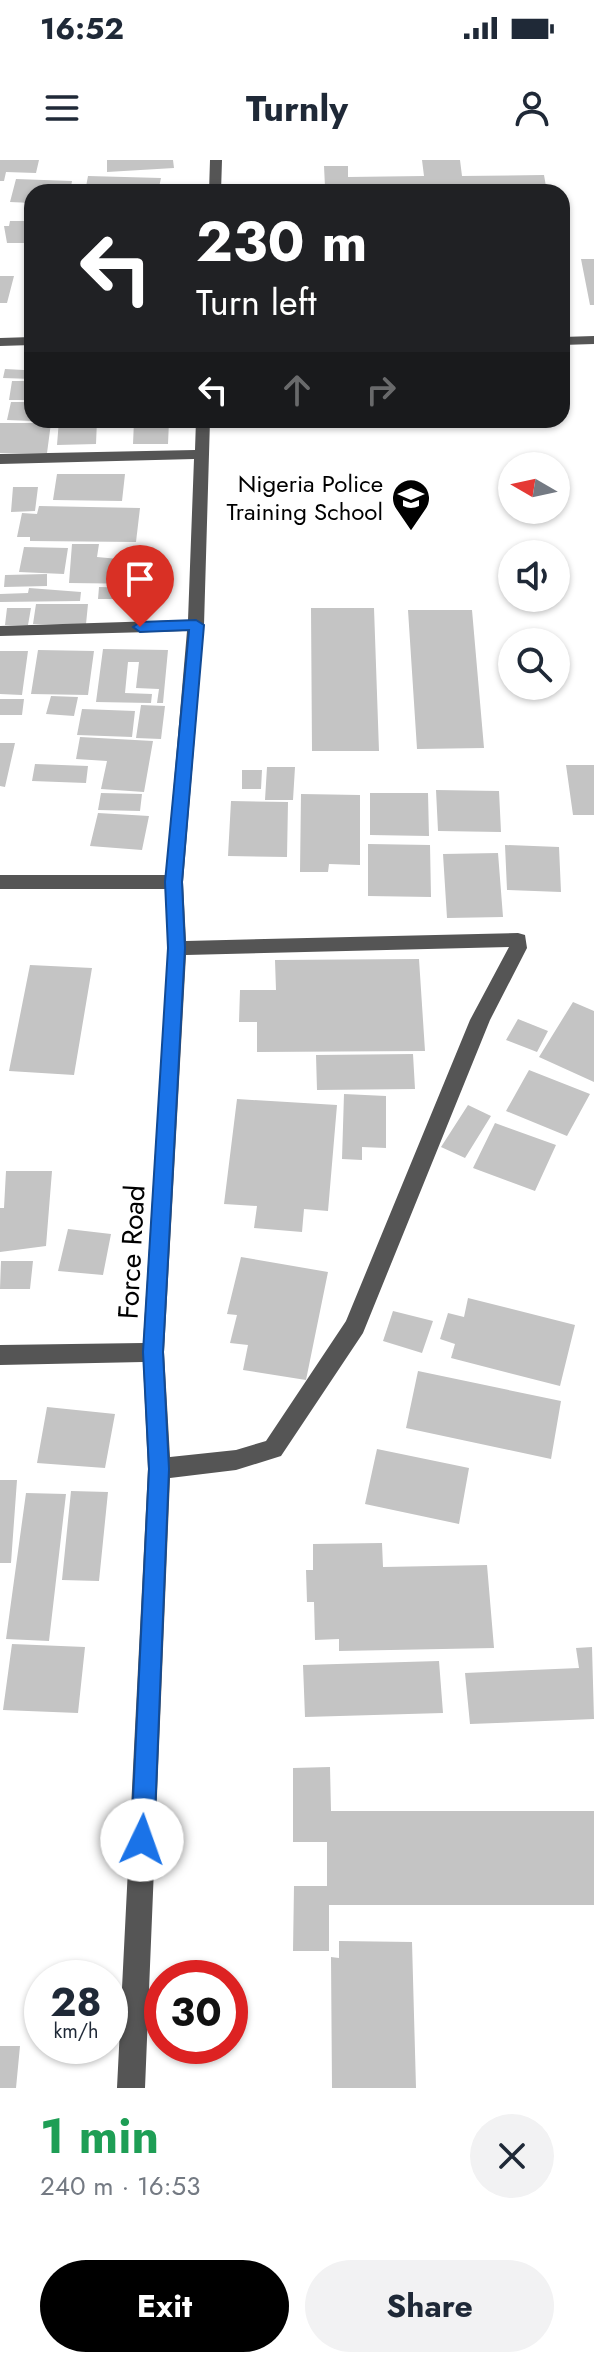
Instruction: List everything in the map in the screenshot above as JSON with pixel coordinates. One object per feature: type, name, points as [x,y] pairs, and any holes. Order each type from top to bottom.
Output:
[{"type":"street","points":[[215,184],[216,160]]},
{"type":"street","points":[[570,341],[594,340]]},
{"type":"street","points":[[0,342],[24,341]]},
{"type":"street","name":"Force Road","points":[[131,2088],[159,1469],[153,1352],[177,948],[174,882],[196,625],[203,428]]},
{"type":"street","points":[[0,459],[201,454]]},
{"type":"street","points":[[0,631],[196,625]]},
{"type":"street","points":[[0,882],[174,882]]},
{"type":"street","points":[[159,1469],[236,1460],[273,1449],[355,1326],[480,1020],[518,948],[518,940],[177,948]]},
{"type":"street","points":[[0,1355],[153,1352]]},
{"type":"building","points":[[0,160],[39,160],[36,173],[6,172],[4,181],[0,181]]},
{"type":"building","points":[[107,160],[173,160],[174,168],[107,172]]},
{"type":"building","points":[[422,160],[460,160],[462,176],[544,175],[546,184],[325,184],[324,166],[348,166],[348,177],[424,176]]},
{"type":"building","points":[[88,176],[161,178],[160,184],[86,184]]},
{"type":"building","points":[[16,179],[72,181],[71,184],[24,184],[24,203],[10,202]]},
{"type":"building","points":[[10,221],[24,221],[24,243],[7,243],[4,226],[9,226]]},
{"type":"building","points":[[581,259],[594,259],[594,305],[590,305]]},
{"type":"building","points":[[0,276],[14,276],[7,303],[0,303]]},
{"type":"building","points":[[5,369],[24,370],[24,379],[3,378]]},
{"type":"building","points":[[12,381],[24,381],[24,400],[9,400]]},
{"type":"building","points":[[11,402],[24,402],[24,421],[7,420]]},
{"type":"building","points":[[0,423],[24,423],[24,428],[50,428],[47,453],[0,453]]},
{"type":"building","points":[[58,428],[97,428],[96,444],[57,445]]},
{"type":"building","points":[[134,428],[169,428],[168,444],[133,444]]},
{"type":"building","points":[[57,474],[125,474],[122,501],[53,500]]},
{"type":"building","points":[[13,487],[38,487],[35,511],[11,512]]},
{"type":"building","points":[[39,506],[140,508],[136,542],[30,541],[30,537],[17,537],[22,513],[37,514]]},
{"type":"building","points":[[72,544],[99,544],[97,557],[151,562],[148,584],[69,583]]},
{"type":"building","points":[[24,547],[68,548],[64,574],[19,572]]},
{"type":"building","points":[[47,574],[47,586],[4,587],[5,575]]},
{"type":"building","points":[[99,587],[138,588],[137,599],[98,599]]},
{"type":"building","points":[[29,588],[81,592],[80,601],[0,602],[0,594],[28,593]]},
{"type":"building","points":[[36,604],[88,604],[86,624],[33,624]]},
{"type":"building","points":[[7,608],[31,608],[28,625],[5,625]]},
{"type":"building","points":[[311,608],[374,608],[379,751],[312,751]]},
{"type":"building","points":[[408,610],[472,610],[484,748],[417,749]]},
{"type":"building","points":[[103,649],[168,650],[163,703],[157,703],[159,689],[136,688],[139,662],[128,662],[125,693],[152,694],[151,703],[96,702]]},
{"type":"building","points":[[38,650],[94,651],[88,695],[31,694]]},
{"type":"building","points":[[0,651],[28,651],[22,695],[0,694]]},
{"type":"building","points":[[51,696],[78,697],[74,716],[46,714]]},
{"type":"building","points":[[0,699],[24,699],[22,715],[0,715]]},
{"type":"building","points":[[141,705],[165,706],[161,739],[136,738]]},
{"type":"building","points":[[82,709],[135,711],[132,737],[77,735]]},
{"type":"building","points":[[80,737],[153,741],[144,792],[101,789],[107,761],[76,759]]},
{"type":"building","points":[[0,743],[15,743],[5,787],[0,786]]},
{"type":"building","points":[[35,764],[88,766],[86,783],[32,781]]},
{"type":"building","points":[[566,765],[594,765],[594,815],[573,815]]},
{"type":"building","points":[[267,767],[295,767],[293,800],[265,800]]},
{"type":"building","points":[[242,770],[262,770],[261,789],[242,789]]},
{"type":"building","points":[[436,790],[499,791],[501,832],[438,831]]},
{"type":"building","points":[[101,793],[142,794],[140,811],[98,810]]},
{"type":"building","points":[[370,793],[428,793],[429,836],[370,835]]},
{"type":"building","points":[[301,794],[360,795],[360,865],[329,864],[328,872],[300,872]]},
{"type":"building","points":[[231,801],[288,802],[287,857],[228,856]]},
{"type":"building","points":[[98,813],[149,816],[142,850],[90,846]]},
{"type":"building","points":[[368,844],[430,845],[431,897],[368,896]]},
{"type":"building","points":[[505,845],[559,847],[561,892],[507,890]]},
{"type":"building","points":[[498,853],[503,917],[447,918],[443,854]]},
{"type":"building","points":[[419,959],[425,1051],[257,1052],[257,1022],[239,1022],[240,990],[276,990],[275,960]]},
{"type":"building","points":[[30,965],[92,968],[74,1075],[9,1071]]},
{"type":"building","points":[[573,1002],[594,1011],[594,1082],[539,1057]]},
{"type":"building","points":[[518,1019],[548,1031],[537,1052],[506,1040]]},
{"type":"building","points":[[413,1054],[415,1089],[317,1090],[316,1055]]},
{"type":"building","points":[[529,1070],[590,1094],[567,1136],[506,1111]]},
{"type":"building","points":[[344,1094],[386,1096],[386,1148],[362,1147],[362,1160],[342,1159]]},
{"type":"building","points":[[237,1099],[337,1105],[328,1211],[304,1209],[302,1232],[254,1228],[257,1206],[224,1204]]},
{"type":"building","points":[[468,1105],[491,1116],[465,1158],[441,1147]]},
{"type":"building","points":[[495,1123],[556,1145],[535,1191],[473,1168]]},
{"type":"building","points":[[6,1171],[52,1171],[46,1246],[0,1252],[0,1208],[4,1208]]},
{"type":"building","points":[[68,1229],[111,1234],[103,1275],[58,1271]]},
{"type":"building","points":[[241,1257],[328,1272],[306,1380],[243,1370],[248,1345],[230,1343],[237,1315],[227,1314]]},
{"type":"building","points":[[1,1261],[33,1261],[30,1289],[0,1289]]},
{"type":"building","points":[[468,1298],[575,1325],[560,1386],[451,1358],[455,1344],[440,1339],[448,1313],[464,1317]]},
{"type":"building","points":[[393,1311],[433,1321],[422,1353],[383,1341]]},
{"type":"building","points":[[418,1371],[561,1401],[551,1459],[406,1428]]},
{"type":"building","points":[[47,1407],[115,1414],[105,1468],[37,1463]]},
{"type":"building","points":[[377,1449],[469,1468],[459,1524],[365,1504]]},
{"type":"building","points":[[0,1480],[17,1480],[11,1563],[0,1563]]},
{"type":"building","points":[[71,1491],[108,1492],[99,1581],[62,1580]]},
{"type":"building","points":[[26,1493],[66,1494],[49,1641],[6,1639]]},
{"type":"building","points":[[382,1543],[383,1567],[487,1565],[494,1648],[339,1651],[339,1639],[315,1640],[314,1602],[307,1602],[306,1570],[313,1570],[313,1544]]},
{"type":"building","points":[[12,1644],[85,1647],[78,1713],[3,1710]]},
{"type":"building","points":[[592,1647],[594,1719],[470,1724],[465,1673],[579,1668],[576,1648]]},
{"type":"building","points":[[439,1661],[443,1713],[305,1717],[303,1665]]},
{"type":"building","points":[[330,1767],[331,1811],[594,1811],[594,1905],[329,1905],[329,1951],[293,1951],[294,1886],[327,1886],[327,1842],[293,1842],[293,1768]]},
{"type":"building","points":[[339,1941],[412,1942],[416,2088],[332,2088],[331,1957],[339,1958]]},
{"type":"building","points":[[0,2046],[20,2046],[16,2088],[0,2088]]},
{"type":"place","name":"Nigeria Police Training School","points":[[411,532]]},
{"type":"route","points":[[140,627],[196,625],[174,882],[177,948],[153,1352],[159,1469],[142,1840]]}]
